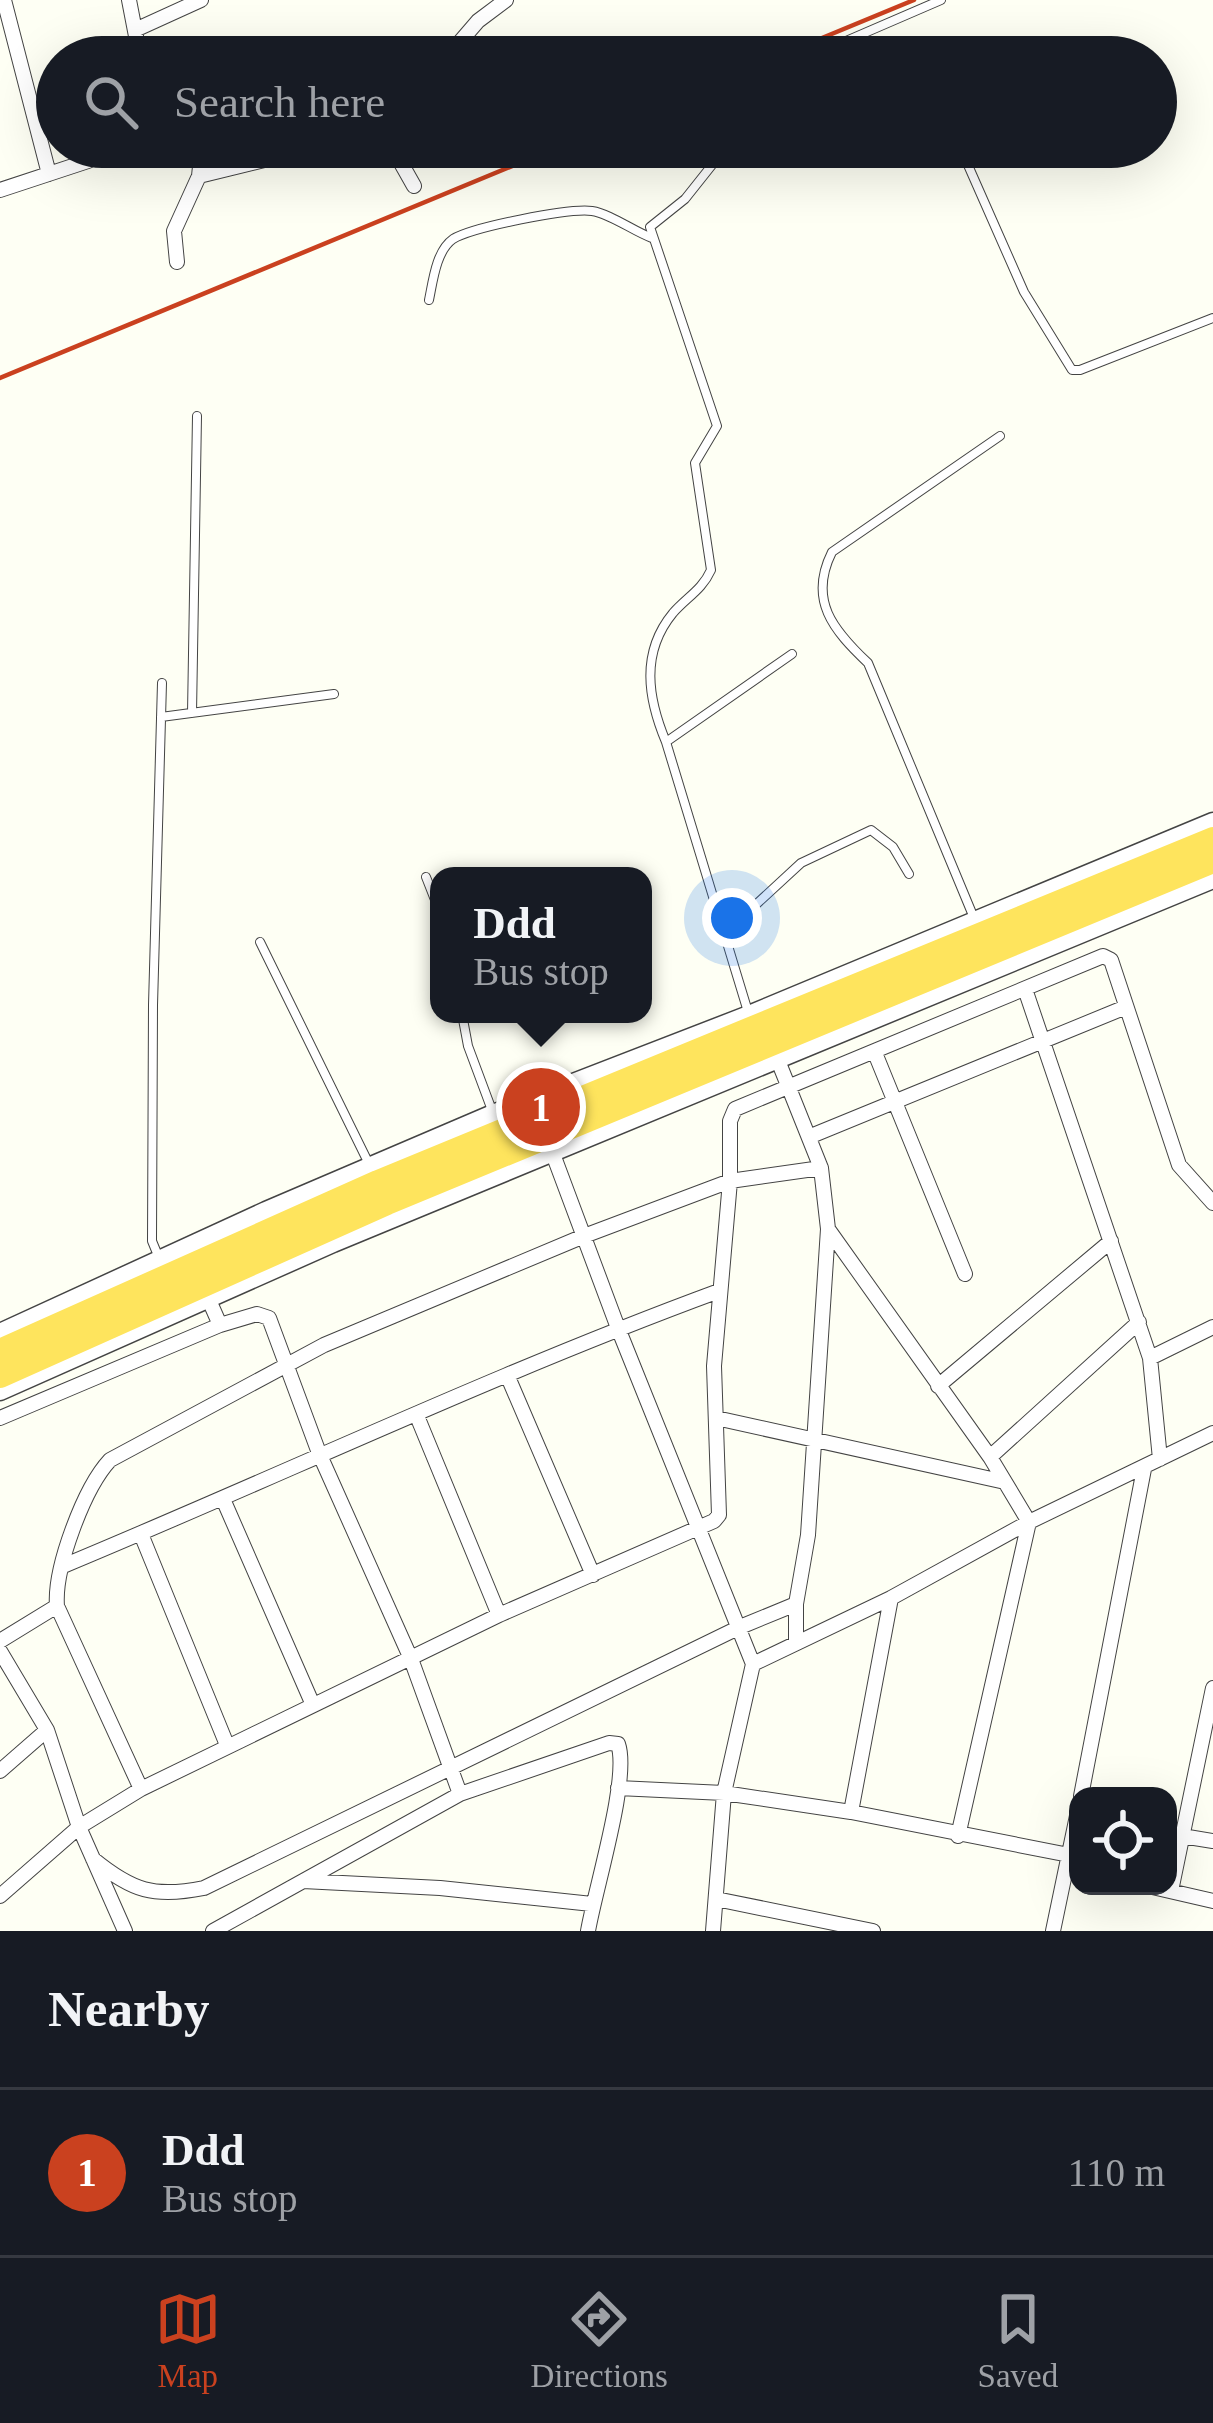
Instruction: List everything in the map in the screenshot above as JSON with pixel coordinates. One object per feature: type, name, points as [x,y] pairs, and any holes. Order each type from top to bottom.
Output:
[{"type":"highway","points":[[0,1376],[550,1144],[978,928],[1213,839]]},
{"type":"highway","points":[[0,1351],[165,1268],[374,1174],[763,1036],[1213,861]]},
{"type":"street","points":[[4,0],[36,121]]},
{"type":"street","points":[[129,0],[136,36]]},
{"type":"street","points":[[135,30],[202,0]]},
{"type":"street","points":[[467,36],[506,0]]},
{"type":"street","points":[[48,168],[50,174]]},
{"type":"street","points":[[0,190],[64,168]]},
{"type":"street","points":[[177,262],[174,231],[200,168]]},
{"type":"street","points":[[199,176],[232,168]]},
{"type":"street","points":[[404,168],[414,186]]},
{"type":"street","points":[[978,928],[1213,822]]},
{"type":"street","points":[[374,1174],[494,1114],[763,1036],[1213,879]]},
{"type":"street","points":[[0,1896],[79,1827],[141,1789],[499,1615],[702,1528],[718,1514],[714,1366],[735,1109],[1103,956],[1111,960],[1179,1165],[1213,1203]]},
{"type":"street","points":[[1024,989],[1150,1358],[1160,1459]]},
{"type":"street","points":[[811,1136],[1126,1007]]},
{"type":"street","points":[[763,1036],[811,1136],[821,1168],[828,1229],[808,1535],[796,1604],[796,1642]]},
{"type":"street","points":[[874,1053],[965,1274]]},
{"type":"street","points":[[550,1144],[753,1664],[724,1793],[713,1931]]},
{"type":"street","points":[[141,1789],[56,1606],[55,1587],[98,1474],[110,1460],[323,1346],[584,1236],[730,1181],[821,1168]]},
{"type":"street","points":[[828,1229],[990,1456],[1029,1522],[958,1835]]},
{"type":"street","points":[[0,1391],[209,1300],[331,1236]]},
{"type":"street","points":[[938,1386],[1111,1241]]},
{"type":"street","points":[[0,1333],[165,1268]]},
{"type":"street","points":[[63,1566],[319,1453],[718,1291]]},
{"type":"street","points":[[209,1300],[220,1325]]},
{"type":"street","points":[[0,1418],[220,1325],[264,1315],[269,1318],[319,1453],[411,1660],[460,1794]]},
{"type":"street","points":[[990,1456],[1139,1322]]},
{"type":"street","points":[[1150,1358],[1213,1327]]},
{"type":"street","points":[[508,1377],[593,1575]]},
{"type":"street","points":[[417,1416],[499,1615]]},
{"type":"street","points":[[716,1418],[1005,1481]]},
{"type":"street","points":[[753,1664],[1213,1433]]},
{"type":"street","points":[[1083,1787],[1144,1468]]},
{"type":"street","points":[[223,1499],[313,1705]]},
{"type":"street","points":[[141,1534],[227,1745]]},
{"type":"street","points":[[851,1811],[891,1598]]},
{"type":"street","points":[[93,1858],[122,1883],[166,1896],[204,1888],[796,1604]]},
{"type":"street","points":[[0,1641],[56,1606]]},
{"type":"street","points":[[0,1652],[47,1730],[79,1827],[125,1931]]},
{"type":"street","points":[[1177,1858],[1213,1688]]},
{"type":"street","points":[[0,1771],[47,1730]]},
{"type":"street","points":[[213,1931],[460,1794],[609,1743],[618,1744],[618,1788],[588,1931]]},
{"type":"street","points":[[618,1788],[724,1793],[851,1811],[1069,1863]]},
{"type":"street","points":[[1181,1836],[1213,1841]]},
{"type":"street","points":[[1053,1931],[1069,1875]]},
{"type":"street","points":[[303,1881],[440,1888],[592,1904]]},
{"type":"street","points":[[1177,1892],[1213,1901]]},
{"type":"street","points":[[716,1898],[873,1931]]},
{"type":"street","points":[[250,1931],[251,1911]]},
{"type":"lane","points":[[857,36],[941,0]]},
{"type":"lane","points":[[710,168],[685,199],[650,226],[717,426],[695,463],[711,570],[704,586],[671,615],[648,675],[650,703],[724,934],[763,1036]]},
{"type":"lane","points":[[969,168],[1024,292],[1072,370],[1213,318]]},
{"type":"lane","points":[[429,300],[442,254],[453,239],[558,210],[598,212],[654,239]]},
{"type":"lane","points":[[193,713],[197,416]]},
{"type":"lane","points":[[978,928],[868,663],[844,641],[827,613],[820,577],[832,553],[1000,436]]},
{"type":"lane","points":[[666,742],[792,654]]},
{"type":"lane","points":[[162,682],[152,1241],[165,1268]]},
{"type":"lane","points":[[161,717],[334,694]]},
{"type":"lane","points":[[724,934],[801,862],[871,830],[893,847],[909,874]]},
{"type":"lane","points":[[425,877],[430,889]]},
{"type":"lane","points":[[260,942],[374,1174]]},
{"type":"lane","points":[[464,1023],[494,1114]]},
{"type":"railway","points":[[827,36],[914,0]]},
{"type":"railway","points":[[0,378],[507,168]]},
{"type":"place","name":"Ddd","points":[[541,1107]]}]
